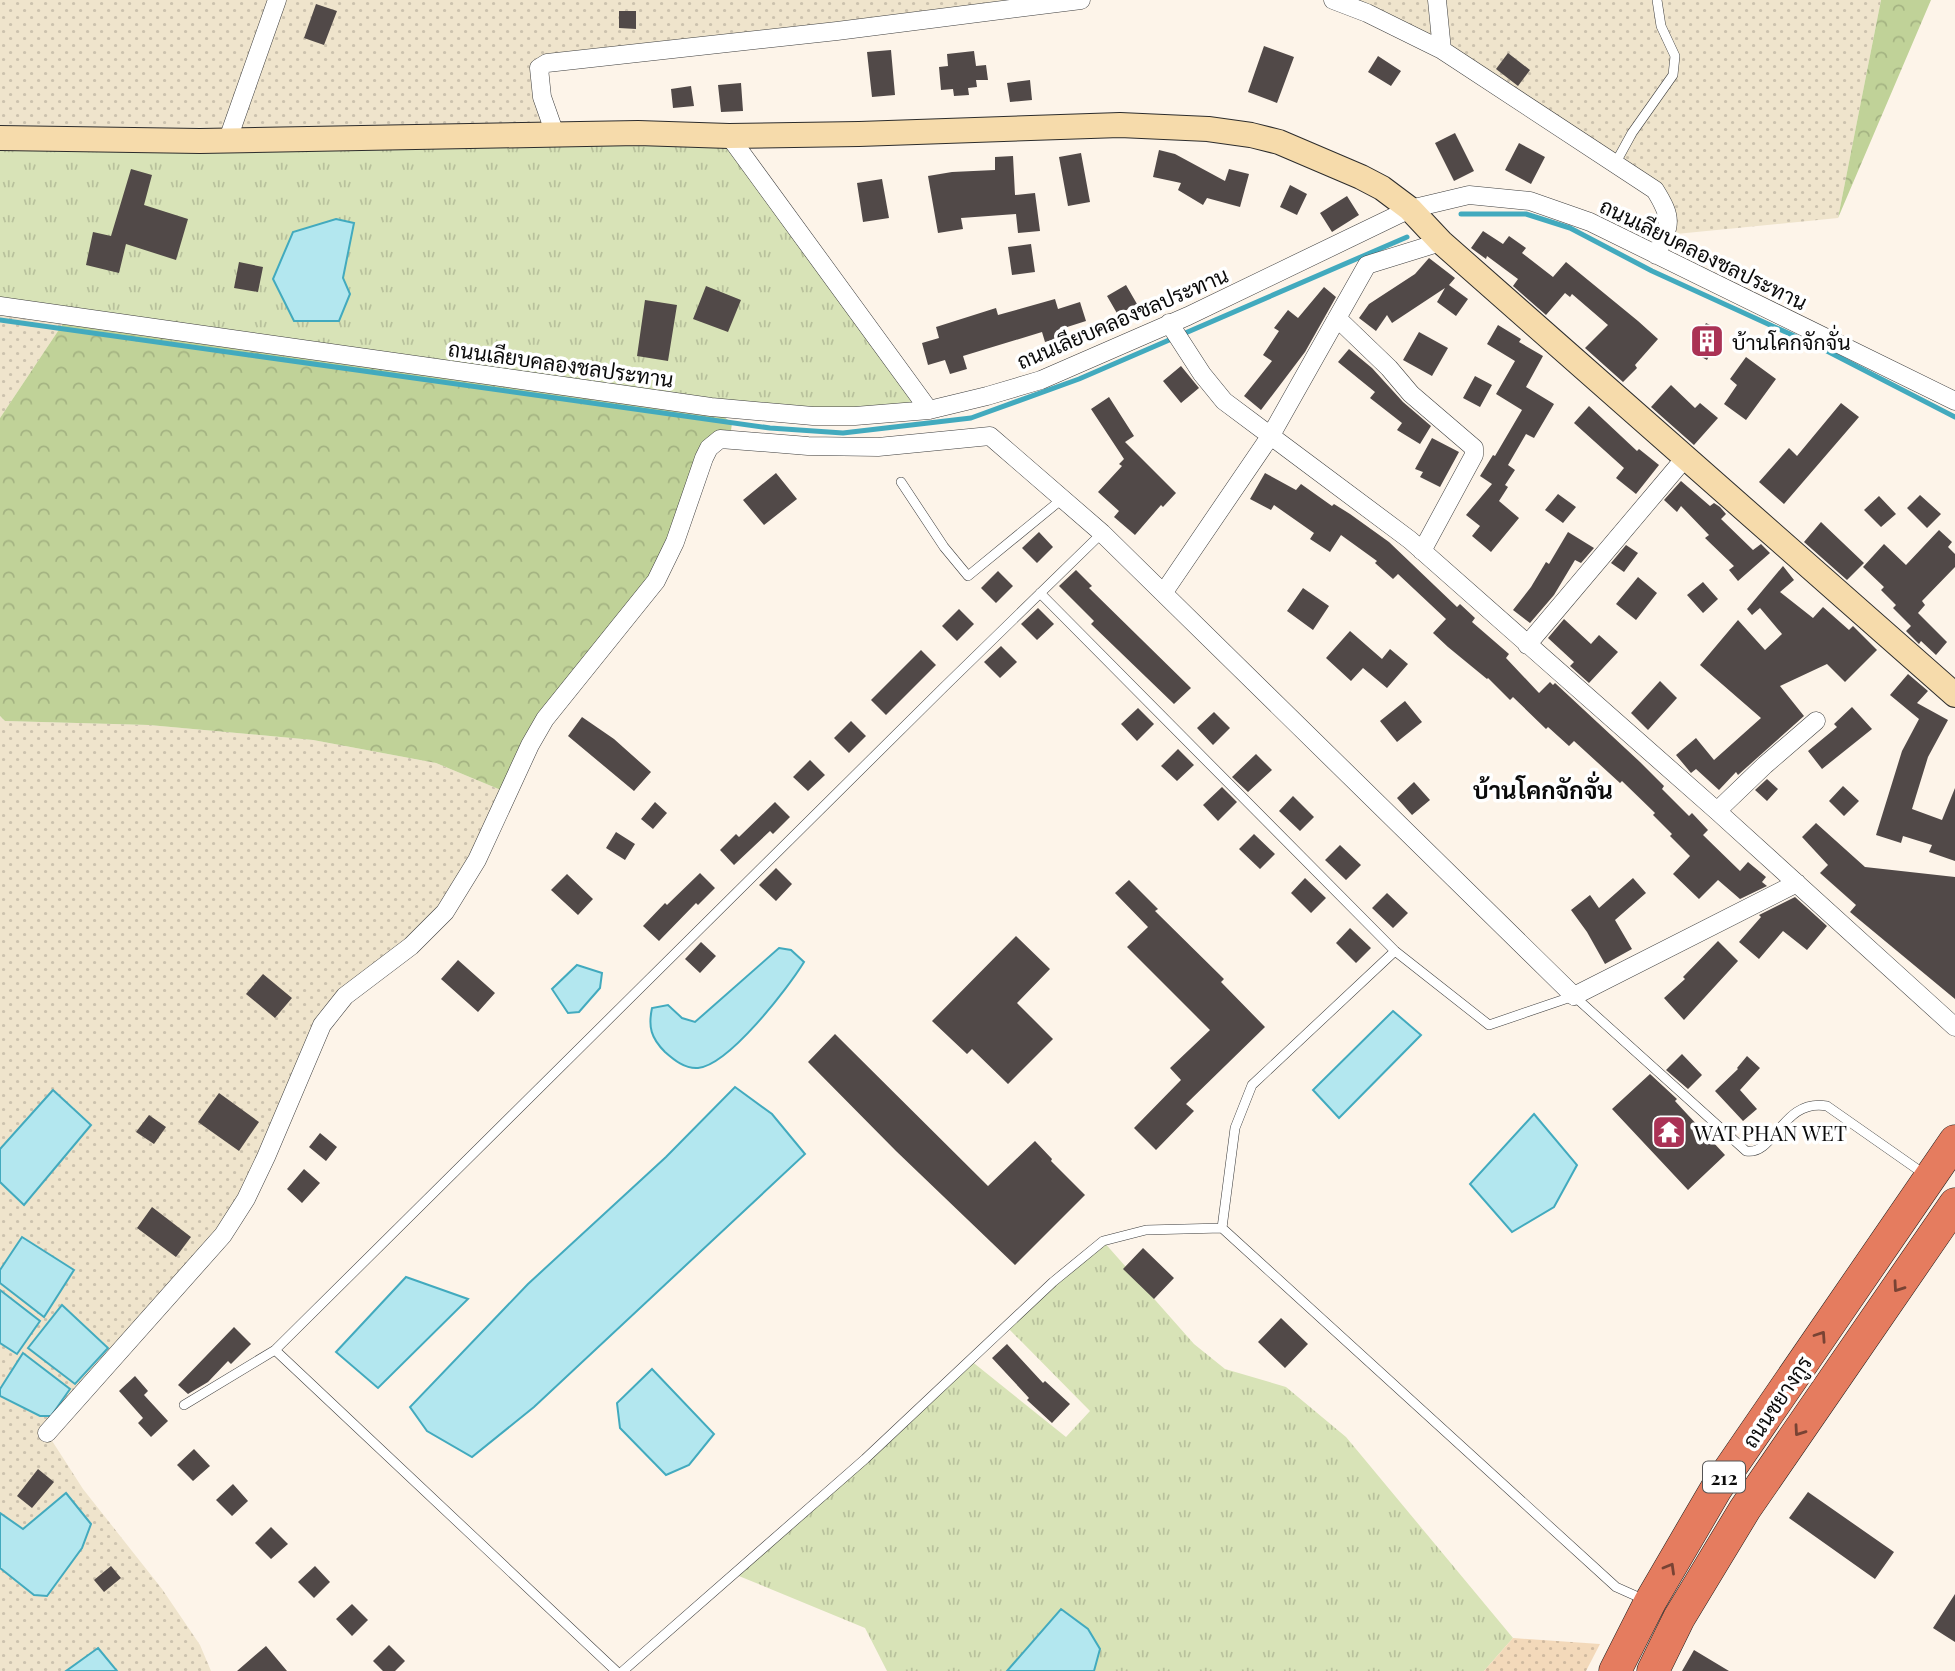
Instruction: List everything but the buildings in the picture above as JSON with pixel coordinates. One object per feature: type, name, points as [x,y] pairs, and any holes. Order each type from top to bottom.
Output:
[{"type":"highway","name":"ถนนชยางกูร","points":[[1615,1671],[1650,1602],[1716,1489],[1955,1141]]},
{"type":"highway","name":"ถนนชยางกูร","points":[[1653,1671],[1679,1618],[1745,1509],[1955,1205]]},
{"type":"street","points":[[228,139],[277,0]]},
{"type":"street","points":[[555,134],[542,97],[540,68],[547,63],[837,31],[1081,0]]},
{"type":"street","points":[[1333,0],[1367,13],[1442,50],[1655,190],[1669,213],[1666,235],[1657,255]]},
{"type":"street","points":[[1437,0],[1442,50]]},
{"type":"street","points":[[0,138],[200,141],[638,133],[729,136],[1120,125],[1208,129],[1251,135],[1304,151],[1361,177],[1382,188],[1410,209],[1441,242],[1955,695]]},
{"type":"street","points":[[729,136],[929,410]]},
{"type":"street","name":"ถนนเลียบคลองชลประทาน","points":[[0,306],[710,407],[813,416],[855,416],[929,410],[1041,380],[1170,326],[1410,209],[1469,195],[1530,201],[1590,222],[1955,401]]},
{"type":"street","points":[[1164,592],[1271,435],[1367,265],[1441,242]]},
{"type":"street","points":[[1337,318],[1390,368],[1411,394],[1474,448],[1474,456],[1422,551]]},
{"type":"street","points":[[1170,326],[1224,401],[1422,551],[1717,811],[1955,1027]]},
{"type":"street","points":[[47,1433],[223,1235],[246,1199],[312,1046],[335,1007],[432,926],[457,895],[545,719],[656,581],[666,564],[705,458],[714,442],[720,439],[808,446],[878,447],[990,436],[1102,533],[1164,592],[1574,996],[1797,883]]},
{"type":"street","points":[[1527,645],[1685,458]]},
{"type":"street","points":[[1717,811],[1816,721]]},
{"type":"lane","points":[[1615,164],[1632,133],[1673,75],[1675,56],[1661,26],[1657,0]]},
{"type":"lane","points":[[901,482],[944,547],[968,576],[1062,499]]},
{"type":"lane","points":[[184,1405],[275,1350],[1102,533]]},
{"type":"lane","points":[[1040,593],[1395,951],[1489,1026],[1574,996],[1746,1151],[1753,1152],[1760,1148],[1796,1111],[1819,1104],[1828,1106],[1930,1178]]},
{"type":"lane","points":[[1222,1228],[1235,1128],[1252,1084],[1395,951]]},
{"type":"lane","points":[[623,1671],[865,1459],[1053,1282],[1103,1241],[1146,1230],[1222,1228],[1616,1587],[1650,1602]]},
{"type":"lane","points":[[275,1350],[616,1671]]},
{"type":"shaded area","points":[[0,0],[1056,0],[540,68],[555,134],[0,138]]},
{"type":"shaded area","points":[[1333,0],[1881,0],[1838,218],[1666,235],[1655,190],[1442,50]]},
{"type":"shaded area","points":[[0,307],[68,316],[0,418]]},
{"type":"shaded area","points":[[0,716],[5,721],[149,725],[313,740],[436,763],[508,793],[457,896],[345,996],[246,1199],[47,1433],[83,1489],[162,1589],[200,1645],[211,1671],[0,1671]]},
{"type":"green space","points":[[1881,0],[1931,0],[1838,218]]},
{"type":"green space","points":[[729,136],[929,410],[813,416],[0,306],[0,138]]},
{"type":"green space","points":[[68,316],[711,407],[732,423],[730,438],[720,439],[675,542],[583,673],[508,793],[436,763],[313,740],[149,725],[5,721],[0,716],[0,418]]},
{"type":"green space","points":[[1103,1241],[1194,1344],[1225,1369],[1286,1387],[1346,1437],[1513,1638],[1484,1671],[1094,1671],[1100,1649],[1061,1609],[1007,1671],[887,1671],[865,1628],[734,1574],[970,1360],[1066,1437],[1090,1411],[1006,1326]]},
{"type":"sand","points":[[1513,1638],[1600,1644],[1586,1671],[1484,1671]]},
{"type":"water","points":[[336,219],[354,223],[343,278],[350,294],[339,321],[294,321],[273,279],[293,232]]},
{"type":"water","points":[[779,948],[791,950],[804,962],[757,1024],[725,1054],[711,1064],[693,1068],[676,1061],[660,1047],[652,1032],[652,1008],[668,1005],[682,1018],[695,1022]]},
{"type":"water","points":[[577,965],[602,973],[600,988],[579,1012],[568,1013],[552,989]]},
{"type":"water","points":[[1393,1011],[1421,1035],[1339,1118],[1313,1090]]},
{"type":"water","points":[[735,1087],[772,1114],[805,1154],[534,1407],[472,1457],[427,1431],[410,1407],[528,1284],[666,1157]]},
{"type":"water","points":[[53,1090],[91,1125],[24,1205],[0,1182],[0,1149]]},
{"type":"water","points":[[1534,1114],[1577,1165],[1554,1207],[1512,1232],[1470,1184]]},
{"type":"water","points":[[22,1237],[74,1270],[44,1317],[0,1283],[0,1270]]},
{"type":"water","points":[[406,1277],[468,1299],[378,1388],[336,1352]]},
{"type":"water","points":[[0,1290],[40,1321],[17,1354],[0,1343]]},
{"type":"water","points":[[62,1305],[108,1348],[75,1384],[28,1348]]},
{"type":"water","points":[[23,1353],[70,1389],[51,1416],[40,1416],[0,1396],[0,1389]]},
{"type":"water","points":[[652,1369],[714,1434],[689,1465],[666,1475],[620,1428],[617,1403]]},
{"type":"water","points":[[66,1493],[91,1524],[82,1548],[47,1596],[34,1595],[0,1568],[0,1513],[23,1529]]},
{"type":"water","points":[[1061,1609],[1088,1629],[1100,1649],[1094,1671],[1007,1671]]},
{"type":"water","points":[[98,1648],[117,1671],[66,1671]]},
{"type":"waterway","points":[[1461,214],[1526,214],[1570,228],[1652,271],[1823,349],[1955,417]]},
{"type":"waterway","points":[[0,320],[770,428],[843,433],[971,418],[1079,379],[1407,237]]},
{"type":"place","name":"บ้านโคกจักจั่น","points":[[1707,341]]},
{"type":"place","name":"WAT PHAN WET","points":[[1669,1132]]},
{"type":"district","name":"บ้านโคกจักจั่น","points":[[1543,789]]}]
